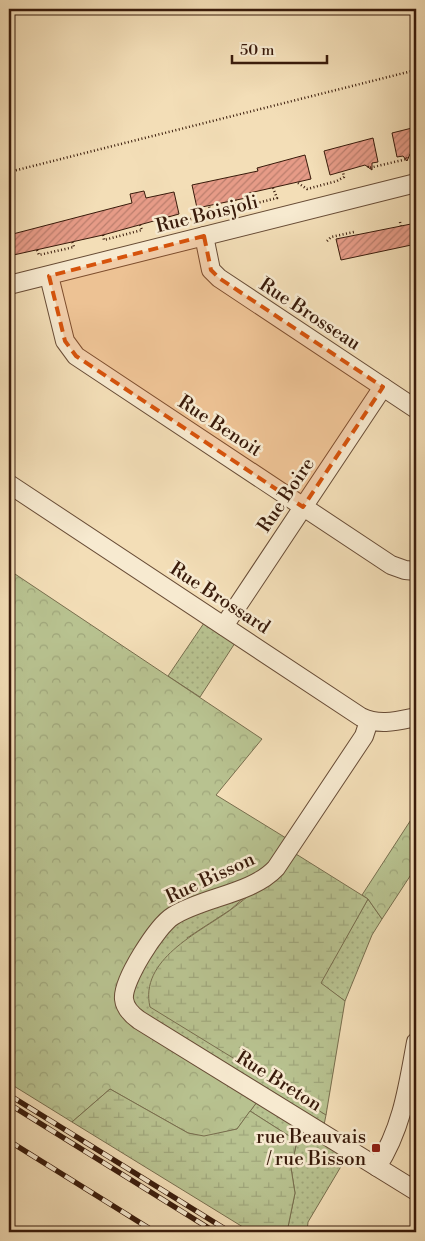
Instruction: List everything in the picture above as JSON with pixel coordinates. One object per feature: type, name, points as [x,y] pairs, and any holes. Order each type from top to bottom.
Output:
[{"type":"street","name":"Rue Boisjoli","points":[[9,285],[416,183]]},
{"type":"street","name":"Rue Brosseau","points":[[204,236],[211,270],[219,278],[416,408]]},
{"type":"street","name":"Rue Benoit","points":[[49,276],[65,341],[76,356],[394,567],[416,570]]},
{"type":"street","name":"Rue Boire","points":[[224,626],[383,387]]},
{"type":"street","name":"Rue Brossard","points":[[9,484],[369,721]]},
{"type":"street","points":[[369,721],[387,722],[416,717]]},
{"type":"street","name":"Rue Bisson","points":[[124,1002],[124,989],[128,979],[157,933],[170,918],[261,880],[276,868],[364,736],[369,721]]},
{"type":"street","name":"Rue Breton","points":[[124,1002],[131,1013],[139,1020],[416,1191]]},
{"type":"street","points":[[377,1166],[387,1149],[406,1102],[416,1042]]},
{"type":"path","points":[[9,172],[416,70]]},
{"type":"path","points":[[368,166],[369,168],[389,164],[407,159],[406,157]]},
{"type":"path","points":[[298,183],[307,189],[337,181],[344,177],[343,172]]},
{"type":"path","points":[[235,200],[237,208],[277,198],[274,188]]},
{"type":"path","points":[[168,216],[171,224],[211,214],[209,205]]},
{"type":"path","points":[[400,222],[401,226]]},
{"type":"path","points":[[103,235],[104,240],[122,236],[142,230],[140,225]]},
{"type":"path","points":[[327,241],[331,237],[354,232],[355,234]]},
{"type":"path","points":[[37,250],[39,255],[74,247],[72,241]]},
{"type":"highlighted area","points":[[204,236],[211,270],[219,278],[383,387],[303,507],[76,356],[65,341],[49,276]]},
{"type":"green space","points":[[9,570],[262,739],[216,795],[286,838],[276,858],[261,872],[147,934],[119,980],[116,992],[257,1102],[237,1129],[204,1137],[188,1133],[110,1089],[72,1122],[9,1083]]},
{"type":"green space","points":[[204,623],[235,643],[200,697],[168,676]]},
{"type":"green space","points":[[416,812],[416,867],[382,919],[368,899],[362,895]]},
{"type":"green space","points":[[296,854],[368,899],[321,983],[345,1001],[326,1115],[150,1007],[149,990],[153,975],[162,962],[187,939],[238,904]]},
{"type":"green space","points":[[252,891],[230,910],[187,938],[326,1115],[324,1125],[139,1013],[132,1004],[132,986],[159,941],[170,927],[181,920]]},
{"type":"green space","points":[[368,899],[382,919],[372,935],[345,1001],[320,983]]},
{"type":"green space","points":[[110,1089],[188,1133],[204,1136],[237,1129],[250,1111],[297,1141],[291,1168],[295,1193],[288,1227],[293,1232],[251,1232],[72,1122]]},
{"type":"green space","points":[[257,1102],[346,1158],[308,1222],[307,1232],[293,1232],[288,1227],[295,1193],[291,1168],[297,1141],[250,1111]]},
{"type":"building","points":[[412,128],[416,152],[410,154],[407,161],[403,156],[397,157],[392,133]]},
{"type":"building","points":[[373,138],[378,162],[372,163],[372,170],[365,165],[330,175],[324,151]]},
{"type":"building","points":[[305,155],[311,179],[245,194],[246,198],[197,208],[192,185],[258,171],[257,168]]},
{"type":"building","points":[[144,191],[146,198],[174,192],[179,214],[103,235],[9,256],[9,235],[132,203],[130,194]]},
{"type":"building","points":[[416,223],[416,244],[341,260],[336,239]]},
{"type":"railway","points":[[9,1095],[230,1232]]},
{"type":"railway","points":[[9,1104],[215,1232]]},
{"type":"railway","points":[[9,1141],[155,1232]]},
{"type":"place","name":"rue Beauvais / rue Bisson","points":[[376,1148]]}]
